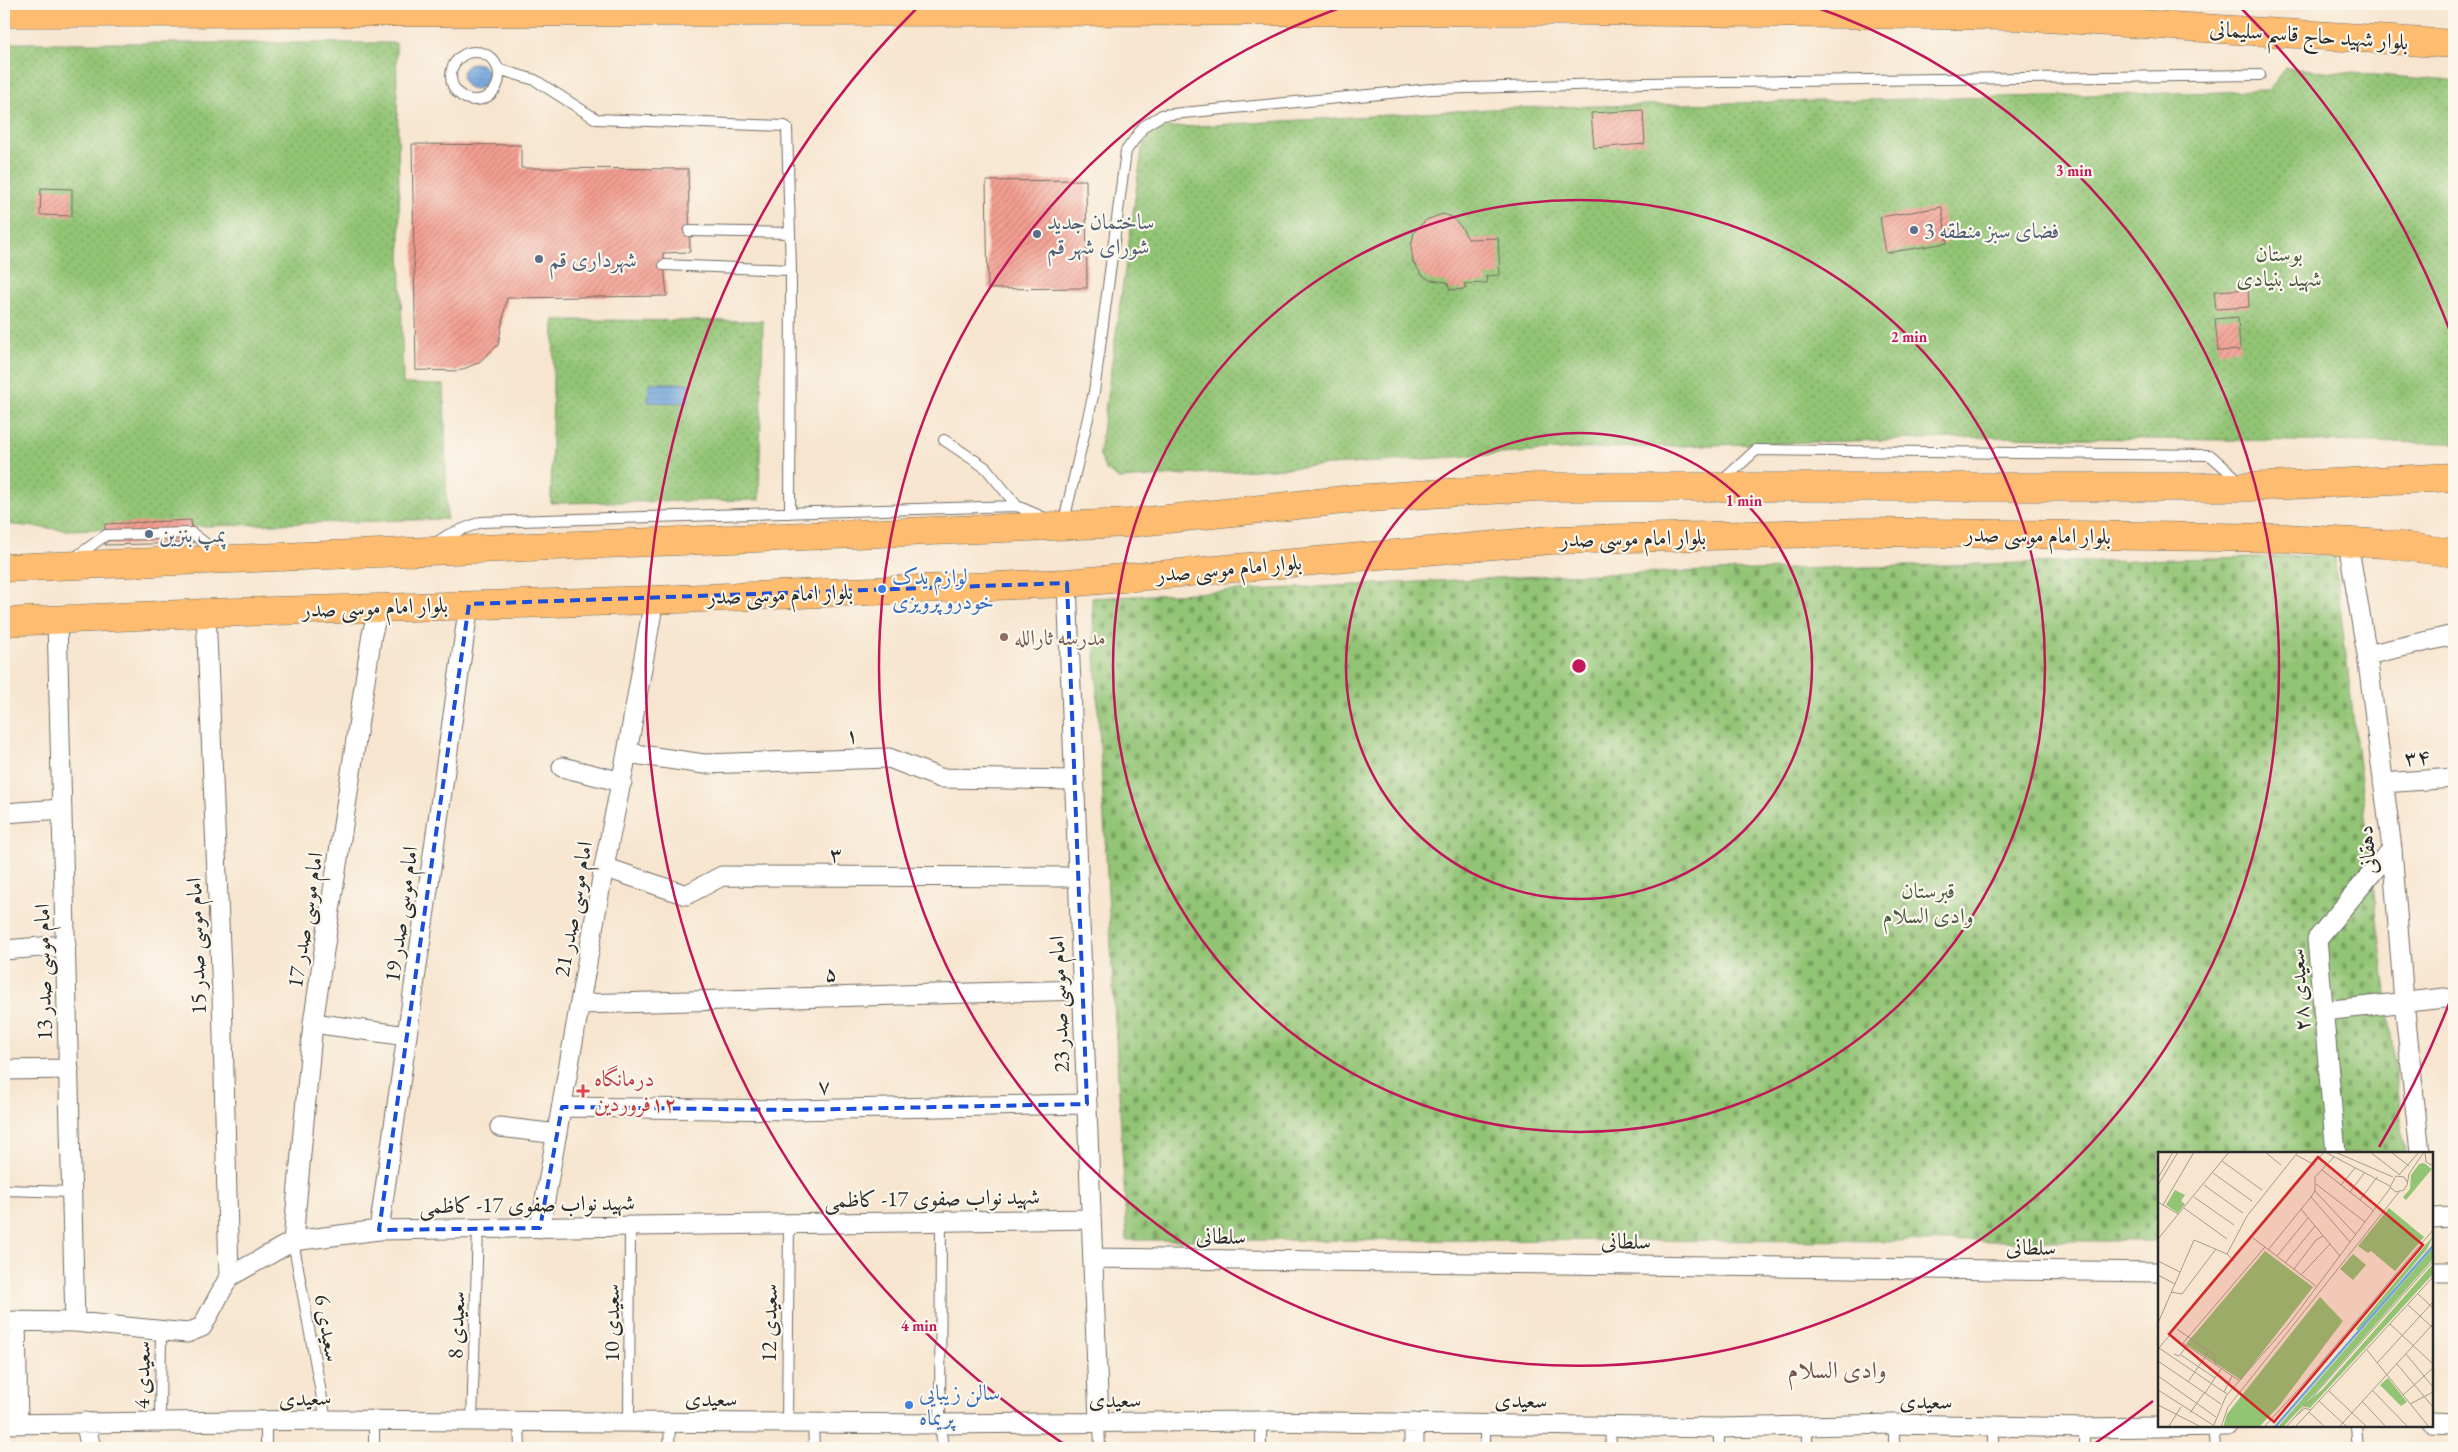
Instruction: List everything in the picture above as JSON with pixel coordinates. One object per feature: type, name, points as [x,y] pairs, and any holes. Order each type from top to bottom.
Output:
[{"type":"main road","name":"بلوار شهید حاج قاسم سلیمانی","points":[[4,13],[1585,11],[2015,16],[2454,44]]},
{"type":"main road","name":"بلوار امام موسی صدر","points":[[4,568],[1130,523],[1353,499],[1536,487],[2248,487],[2454,477]]},
{"type":"main road","name":"بلوار امام موسی صدر","points":[[4,622],[379,607],[654,600],[1067,583],[1551,540],[1864,532],[2285,538],[2386,544],[2454,553]]},
{"type":"street","name":"دهقانی","points":[[2348,543],[2367,655],[2392,849],[2404,1002],[2420,1152]]},
{"type":"street","name":"امام موسی صدر 23","points":[[1067,583],[1099,1422]]},
{"type":"street","name":"امام موسی صدر 21","points":[[540,1228],[604,867],[622,782],[654,600]]},
{"type":"street","name":"امام موسی صدر 19","points":[[379,1230],[469,604]]},
{"type":"street","name":"امام موسی صدر 17","points":[[293,1242],[313,1023],[372,634],[379,607]]},
{"type":"street","name":"امام موسی صدر 15","points":[[206,613],[222,994],[229,1277]]},
{"type":"street","name":"امام موسی صدر 13","points":[[57,620],[75,1322]]},
{"type":"street","points":[[2367,655],[2454,635]]},
{"type":"street","name":"۱","points":[[627,753],[704,764],[889,758],[940,778],[1074,780]]},
{"type":"street","points":[[562,767],[622,782]]},
{"type":"street","name":"۳۴","points":[[2383,783],[2454,778]]},
{"type":"street","points":[[4,813],[62,809]]},
{"type":"street","name":"سعیدی ۲۸","points":[[2336,1152],[2317,939],[2392,849]]},
{"type":"street","name":"۳","points":[[604,867],[686,895],[722,876],[1078,877]]},
{"type":"street","points":[[4,950],[66,945]]},
{"type":"street","name":"۵","points":[[580,1004],[1082,990]]},
{"type":"street","points":[[2323,1011],[2454,997]]},
{"type":"street","points":[[313,1023],[407,1036]]},
{"type":"street","points":[[4,1070],[69,1069]]},
{"type":"street","name":"۷","points":[[562,1107],[791,1110],[1087,1104]]},
{"type":"street","points":[[500,1127],[557,1134]]},
{"type":"street","points":[[2433,1218],[2454,1217]]},
{"type":"street","name":"شهید نواب صفوی 17- کاظمی","points":[[229,1277],[293,1242],[379,1230],[1091,1219]]},
{"type":"street","name":"سلطانی","points":[[1093,1258],[2158,1272]]},
{"type":"street","points":[[2433,1272],[2454,1272]]},
{"type":"street","points":[[11,1424],[10,1321],[75,1322],[187,1333],[202,1327],[229,1277]]},
{"type":"street","name":"سعیدی","points":[[11,1424],[160,1421],[266,1423],[326,1420],[519,1423],[629,1421],[940,1424],[1261,1421],[1719,1428],[1894,1424],[2084,1428],[2158,1427]]},
{"type":"street","points":[[85,1422],[91,1448]]},
{"type":"street","points":[[2433,1422],[2454,1423]]},
{"type":"street","points":[[1414,1423],[1414,1448]]},
{"type":"lane","points":[[468,52],[483,53],[495,62],[498,69],[497,86],[493,93],[478,101],[461,97],[451,83],[451,67],[455,60],[468,52]]},
{"type":"lane","points":[[498,69],[535,80],[596,120],[785,126],[787,128],[791,270],[790,513]]},
{"type":"lane","points":[[422,552],[448,535],[481,522],[1017,506],[1062,525],[1094,392],[1126,151],[1144,126],[1162,115],[1431,89],[1645,83],[2260,75]]},
{"type":"lane","points":[[689,231],[790,233]]},
{"type":"lane","points":[[664,265],[791,270]]},
{"type":"lane","points":[[944,440],[986,468],[1017,506]]},
{"type":"lane","points":[[1717,486],[1756,450],[2210,454],[2248,487]]},
{"type":"lane","points":[[4,1190],[72,1192]]},
{"type":"lane","points":[[941,1221],[940,1424],[943,1448]]},
{"type":"lane","name":"سعیدی 12","points":[[787,1422],[789,1224]]},
{"type":"lane","name":"سعیدی 10","points":[[629,1421],[630,1226]]},
{"type":"lane","name":"سعیدی 8","points":[[472,1422],[478,1229]]},
{"type":"lane","name":"سعیدی 6","points":[[293,1242],[326,1420]]},
{"type":"lane","name":"سعیدی 4","points":[[160,1421],[161,1330]]},
{"type":"lane","points":[[374,1420],[374,1448]]},
{"type":"lane","points":[[1261,1421],[1261,1448]]},
{"type":"lane","points":[[669,1448],[670,1422]]},
{"type":"lane","points":[[1099,1422],[1100,1448]]},
{"type":"lane","points":[[266,1423],[266,1448]]},
{"type":"lane","points":[[519,1423],[520,1448]]},
{"type":"lane","points":[[814,1423],[814,1448]]},
{"type":"lane","points":[[1485,1424],[1485,1448]]},
{"type":"lane","points":[[1894,1424],[1894,1448]]},
{"type":"lane","points":[[1610,1425],[1611,1448]]},
{"type":"lane","points":[[1992,1448],[1993,1426]]},
{"type":"lane","points":[[1807,1427],[1807,1448]]},
{"type":"lane","points":[[2212,1427],[2215,1448]]},
{"type":"lane","points":[[2356,1427],[2358,1448]]},
{"type":"lane","points":[[1719,1428],[1719,1448]]},
{"type":"lane","points":[[2084,1428],[2084,1448]]},
{"type":"highlighted area","points":[[1067,583],[1087,1104],[791,1110],[562,1107],[540,1228],[379,1230],[469,604]]},
{"type":"green space","points":[[4,43],[396,43],[403,384],[444,385],[447,519],[67,530],[4,524]]},
{"type":"green space","name":"بوستان شهید بنیادی","points":[[2286,68],[2454,81],[2454,443],[1988,437],[1576,449],[1119,479],[1105,469],[1099,453],[1142,149],[1150,135],[1163,128],[1508,108],[2268,91]]},
{"type":"green space","points":[[554,320],[763,321],[759,500],[551,503]]},
{"type":"green space","name":"قبرستان وادی السلام","points":[[2334,555],[2405,1152],[2158,1152],[2158,1241],[1127,1240],[1092,598],[1559,575]]},
{"type":"water","points":[[475,63],[484,67],[488,76],[484,85],[475,89],[466,85],[462,76],[466,67]]},
{"type":"water","points":[[649,383],[689,383],[689,403],[648,402]]},
{"type":"building","points":[[1643,110],[1645,144],[1594,148],[1591,113]]},
{"type":"building","name":"شهرداری قم","points":[[412,144],[521,145],[521,168],[688,169],[690,252],[663,253],[667,296],[507,298],[498,345],[478,363],[458,371],[416,370]]},
{"type":"building","name":"ساختمان جدید شورای شهر قم","points":[[1086,180],[1087,288],[988,289],[986,181]]},
{"type":"building","points":[[41,188],[72,189],[72,216],[40,215]]},
{"type":"building","name":"فضای سبز منطقه 3","points":[[1942,207],[1947,243],[1886,253],[1880,217]]},
{"type":"building","points":[[1443,214],[1452,217],[1462,228],[1468,239],[1498,238],[1500,275],[1486,276],[1487,283],[1464,284],[1466,289],[1450,290],[1447,282],[1430,280],[1422,275],[1413,262],[1411,247],[1414,232],[1426,220]]},
{"type":"building","points":[[2248,289],[2249,307],[2216,309],[2214,291]]},
{"type":"building","points":[[2238,317],[2240,350],[2218,351],[2215,319]]},
{"type":"building","name":"پمپ بنزین","points":[[191,520],[193,543],[105,545],[105,524]]},
{"type":"place","name":"فضای سبز منطقه 3","points":[[1914,230]]},
{"type":"place","name":"ساختمان جدید شورای شهر قم","points":[[1037,234]]},
{"type":"place","name":"شهرداری قم","points":[[539,259]]},
{"type":"place","name":"پمپ بنزین","points":[[149,534]]},
{"type":"place","name":"لوازم یدک خودرو پرویزی","points":[[882,589]]},
{"type":"place","name":"مدرسه ثارالله","points":[[1004,637]]},
{"type":"place","name":"درمانگاه ١٢فروردین","points":[[583,1091]]},
{"type":"place","name":"سالن زیبایی پریماه","points":[[909,1405]]},
{"type":"district","name":"وادی السلام","points":[[1837,1369]]}]
